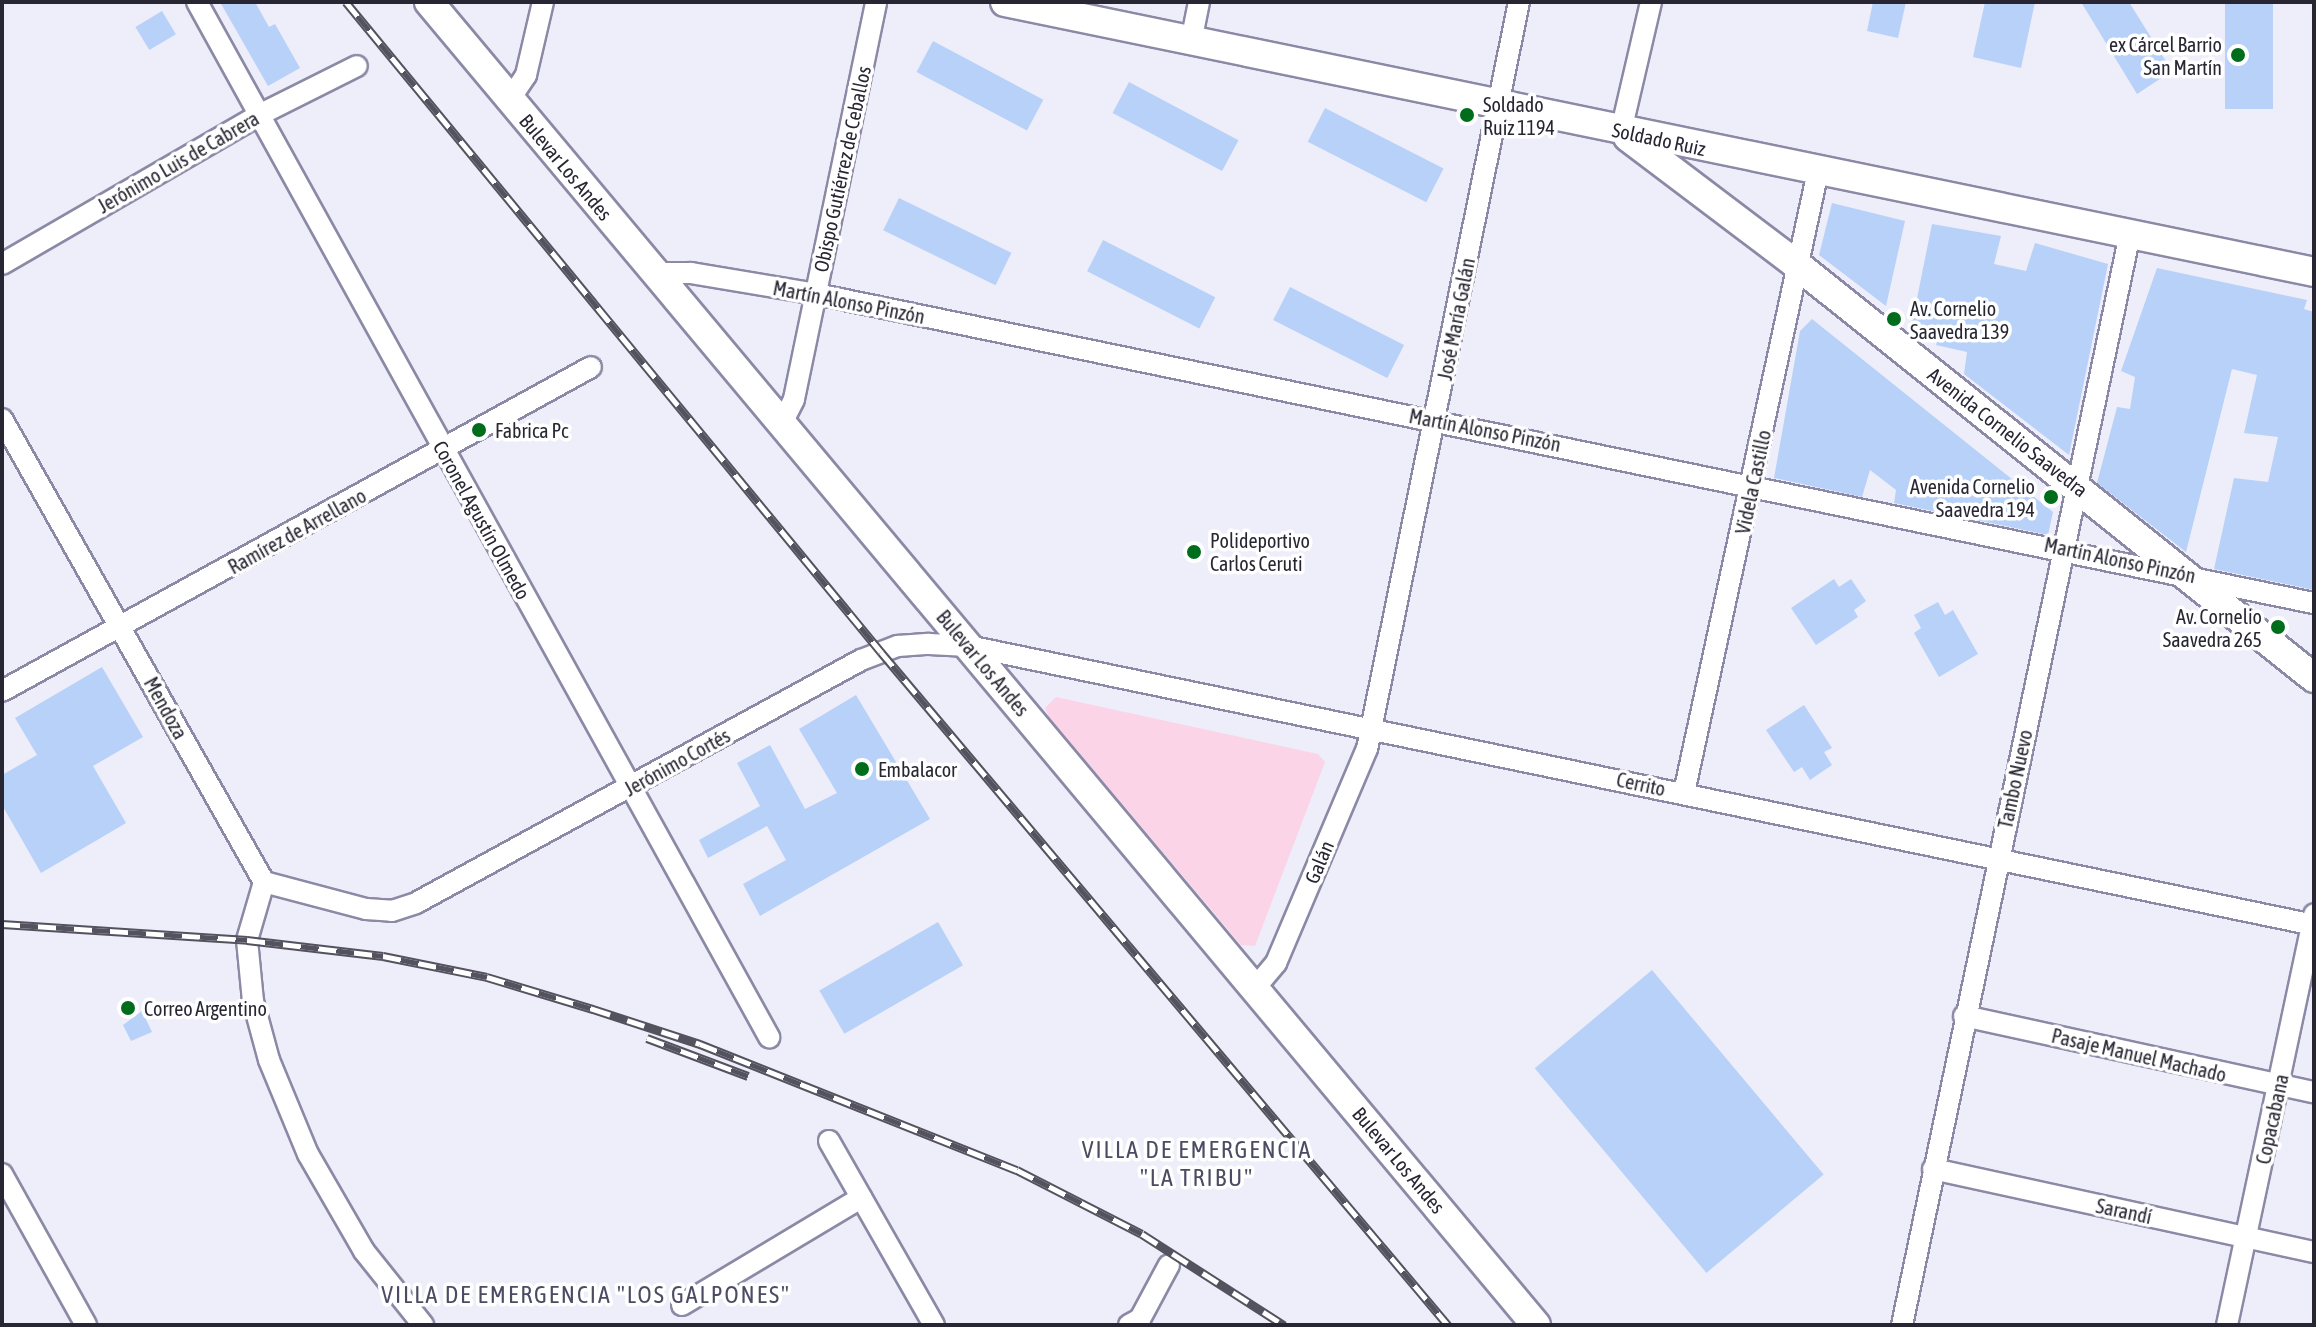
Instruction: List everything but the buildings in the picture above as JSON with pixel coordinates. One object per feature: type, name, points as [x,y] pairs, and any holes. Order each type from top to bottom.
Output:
[{"type":"main road","name":"Bulevar Los Andes","points":[[429,2],[780,427],[968,646],[1536,1325]]},
{"type":"main road","name":"Soldado Ruiz","points":[[1005,2],[2314,272]]},
{"type":"main road","name":"Avenida Cornelio Saavedra","points":[[1621,131],[1796,264],[2190,575],[2314,678]]},
{"type":"street","name":"Coronel Agustín Olmedo","points":[[197,2],[769,1037]]},
{"type":"street","points":[[510,99],[526,75],[543,2]]},
{"type":"street","name":"Obispo Gutiérrez de Ceballos","points":[[780,427],[794,399],[876,2]]},
{"type":"street","points":[[1191,42],[1199,2]]},
{"type":"street","name":"José María Galán","points":[[1372,729],[1519,2]]},
{"type":"street","points":[[1621,131],[1651,2]]},
{"type":"street","name":"Jerónimo Luis de Cabrera","points":[[2,264],[261,114],[357,66]]},
{"type":"street","name":"Videla Castillo","points":[[1684,793],[1754,484],[1796,264],[1818,171]]},
{"type":"street","name":"Tambo Nuevo","points":[[1902,1325],[2062,547],[2130,234]]},
{"type":"street","name":"Martín Alonso Pinzón","points":[[653,273],[691,273],[816,294],[2062,547],[2314,603]]},
{"type":"street","name":"Ramírez de Arrellano","points":[[2,691],[121,629],[591,367]]},
{"type":"street","name":"Mendoza","points":[[2,419],[264,882]]},
{"type":"street","name":"Jerónimo Cortés","points":[[264,882],[366,909],[392,911],[631,788],[871,656],[898,646],[968,646]]},
{"type":"street","name":"Cerrito","points":[[968,646],[1998,860],[2313,921]]},
{"type":"street","name":"Galán","points":[[1255,988],[1276,963],[1372,729]]},
{"type":"street","points":[[264,882],[247,940],[253,1001],[269,1060],[308,1154],[364,1251],[423,1325]]},
{"type":"street","name":"Copacabana","points":[[2227,1325],[2313,921]]},
{"type":"street","name":"Pasaje Manuel Machado","points":[[1964,1016],[2314,1092]]},
{"type":"street","points":[[829,1141],[934,1325]]},
{"type":"street","name":"Sarandí","points":[[1933,1169],[2314,1252]]},
{"type":"street","points":[[2,1174],[85,1325]]},
{"type":"street","points":[[682,1305],[861,1198]]},
{"type":"street","points":[[1129,1325],[1140,1319],[1169,1265]]},
{"type":"shaded area","points":[[1056,697],[1318,754],[1325,762],[1255,946],[1241,945],[1049,717],[1045,708]]},
{"type":"railway","points":[[346,2],[881,652],[1448,1325]]},
{"type":"railway","points":[[2,924],[247,940],[383,956],[487,977],[593,1009],[700,1044],[1017,1170],[1142,1234],[1284,1325]]},
{"type":"railway","points":[[647,1038],[748,1076]]},
{"type":"place","name":"ex Cárcel Barrio San Martín","points":[[2238,55]]},
{"type":"place","name":"Soldado Ruiz 1194","points":[[1467,115]]},
{"type":"place","name":"Av. Cornelio Saavedra 139","points":[[1894,319]]},
{"type":"place","name":"Fabrica Pc","points":[[479,430]]},
{"type":"place","name":"Avenida Cornelio Saavedra 194","points":[[2051,497]]},
{"type":"place","name":"Polideportivo Carlos Ceruti","points":[[1194,552]]},
{"type":"place","name":"Av. Cornelio Saavedra 265","points":[[2278,627]]},
{"type":"place","name":"Embalacor","points":[[862,769]]},
{"type":"place","name":"Correo Argentino","points":[[128,1008]]},
{"type":"district","name":"VILLA DE EMERGENCIA \"LA TRIBU\"","points":[[1197,1164]]},
{"type":"district","name":"VILLA DE EMERGENCIA \"LOS GALPONES\"","points":[[586,1295]]}]
